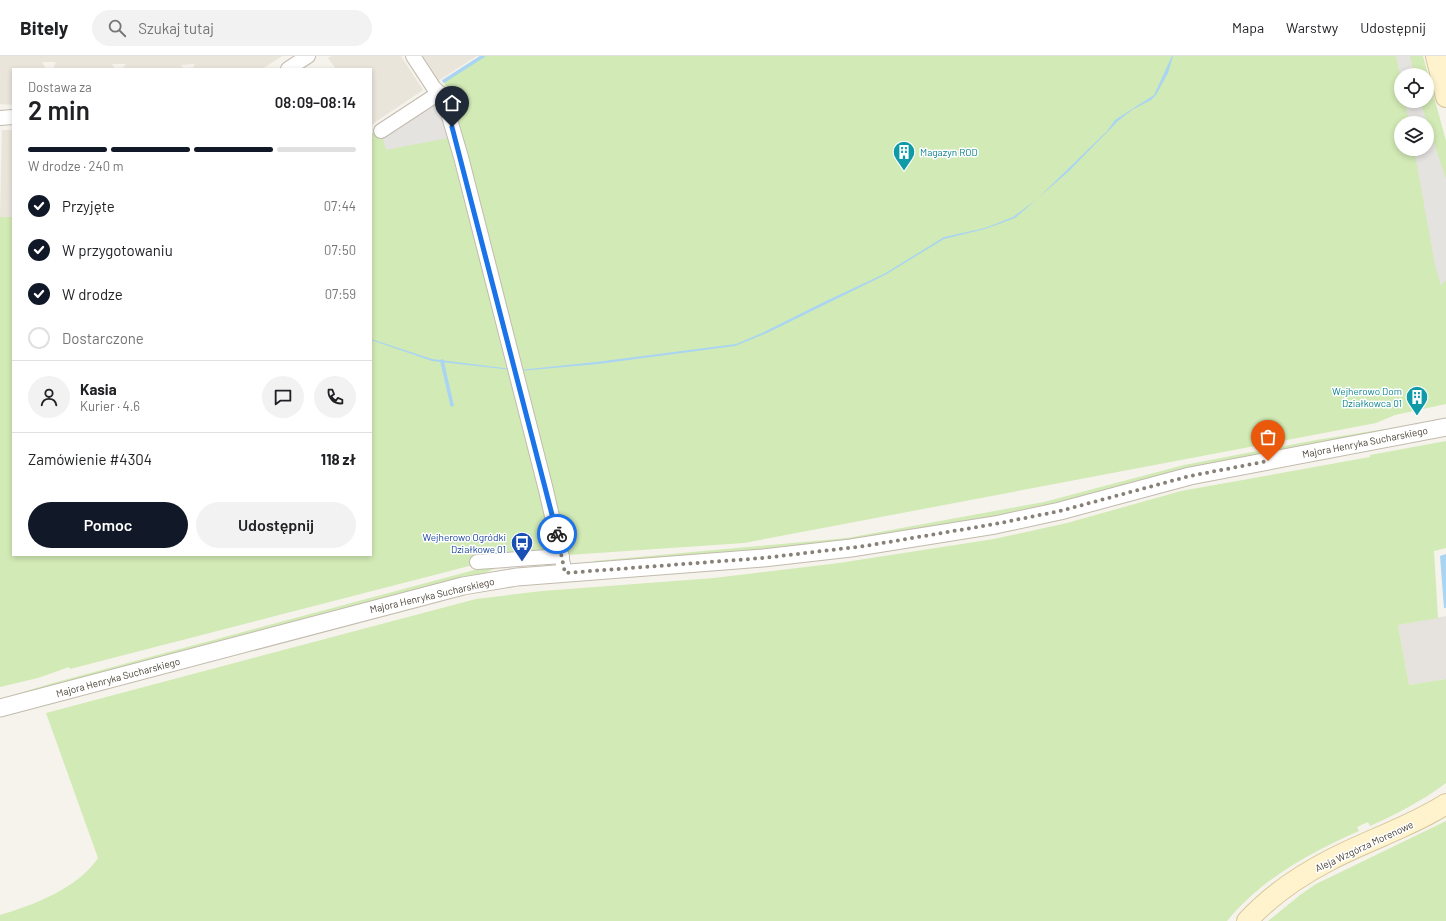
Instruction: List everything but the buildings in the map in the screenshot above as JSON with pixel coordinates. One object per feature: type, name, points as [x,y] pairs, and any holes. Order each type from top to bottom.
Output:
[{"type":"main road","points":[[1436,56],[1446,97]]},
{"type":"main road","name":"Aleja Wzgórza Morenowe","points":[[1247,921],[1261,906],[1307,873],[1332,859],[1411,824],[1446,804]]},
{"type":"street","points":[[290,68],[308,56]]},
{"type":"street","points":[[413,56],[436,90],[443,96],[461,157],[562,555],[565,573]]},
{"type":"street","points":[[381,131],[436,90]]},
{"type":"street","points":[[0,118],[12,117]]},
{"type":"street","name":"Majora Henryka Sucharskiego","points":[[0,708],[463,586],[517,577],[763,558],[843,549],[988,526],[1060,511],[1190,476],[1444,427]]},
{"type":"street","points":[[477,562],[562,555]]},
{"type":"shaded area","points":[[0,56],[282,56],[264,68],[193,68],[195,64],[181,65],[183,68],[123,68],[126,64],[112,64],[114,68],[53,68],[56,62],[42,62],[45,68],[12,68],[12,105],[0,104]]},
{"type":"shaded area","points":[[331,56],[401,56],[423,90],[372,124],[372,68],[335,68],[328,58]]},
{"type":"shaded area","points":[[422,56],[477,56],[438,81]]},
{"type":"shaded area","points":[[1396,56],[1410,56],[1413,68],[1398,68]]},
{"type":"shaded area","points":[[439,98],[448,138],[386,150],[380,128]]},
{"type":"shaded area","points":[[1406,108],[1422,108],[1425,116],[1408,116]]},
{"type":"shaded area","points":[[2,130],[12,130],[12,217],[0,217]]},
{"type":"shaded area","points":[[1434,143],[1446,179],[1446,280],[1441,286],[1435,265],[1415,156],[1434,156]]},
{"type":"shaded area","points":[[1446,616],[1446,679],[1409,685],[1398,625]]},
{"type":"green space","points":[[483,56],[1423,56],[1426,68],[1394,68],[1394,108],[1434,108],[1434,97],[1446,141],[1446,404],[1395,415],[1376,423],[744,543],[568,555],[568,551],[565,551],[444,81]]},
{"type":"green space","points":[[380,128],[448,138],[555,552],[477,564],[70,669],[69,667],[38,678],[0,687],[0,217],[12,217],[12,556],[372,556],[372,133]]},
{"type":"green space","points":[[1385,429],[1375,434],[1136,488],[956,524],[857,540],[745,552],[594,565],[594,561],[847,538],[1044,502],[1184,465],[1316,440]]},
{"type":"green space","points":[[1446,441],[1446,548],[1434,551],[1438,618],[1398,625],[1409,685],[1446,679],[1446,783],[1409,807],[1370,826],[1368,822],[1357,827],[1359,831],[1322,848],[1287,868],[1255,892],[1227,921],[0,921],[0,915],[27,906],[67,887],[89,869],[98,858],[46,713],[476,599],[542,591],[714,578],[839,563],[994,539],[1067,523],[1181,491],[1370,457],[1370,455]]},
{"type":"green space","points":[[482,568],[496,568],[481,575],[4,700],[3,698],[53,683]]},
{"type":"green space","points":[[1446,821],[1446,921],[1268,921],[1316,884]]},
{"type":"water","points":[[1173,56],[1168,73],[1156,95],[1151,100],[1132,110],[1118,121],[1068,172],[1038,198],[1107,131],[1115,120],[1154,95]]},
{"type":"water","points":[[1036,200],[1015,218],[985,229],[944,239],[885,275],[767,333],[735,346],[598,364],[520,371],[432,361],[372,340],[432,359],[519,370],[596,362],[736,344],[884,274],[944,237],[985,228],[1013,217]]},
{"type":"water","points":[[1446,554],[1446,608],[1444,608],[1440,556]]},
{"type":"waterway","points":[[444,81],[483,56]]},
{"type":"waterway","points":[[442,361],[452,405]]},
{"type":"way so far","points":[[557,534],[565,573],[763,558],[851,548],[995,524],[1060,511],[1190,476],[1268,461]]},
{"type":"place","name":"Magazyn ROD","points":[[904,172]]},
{"type":"place","name":"Wejherowo Dom Działkowca 01","points":[[1417,416]]},
{"type":"place","name":"Wejherowo Ogródki Działkowe 01","points":[[522,562]]},
{"type":"route","points":[[452,127],[461,157],[557,534]]}]
